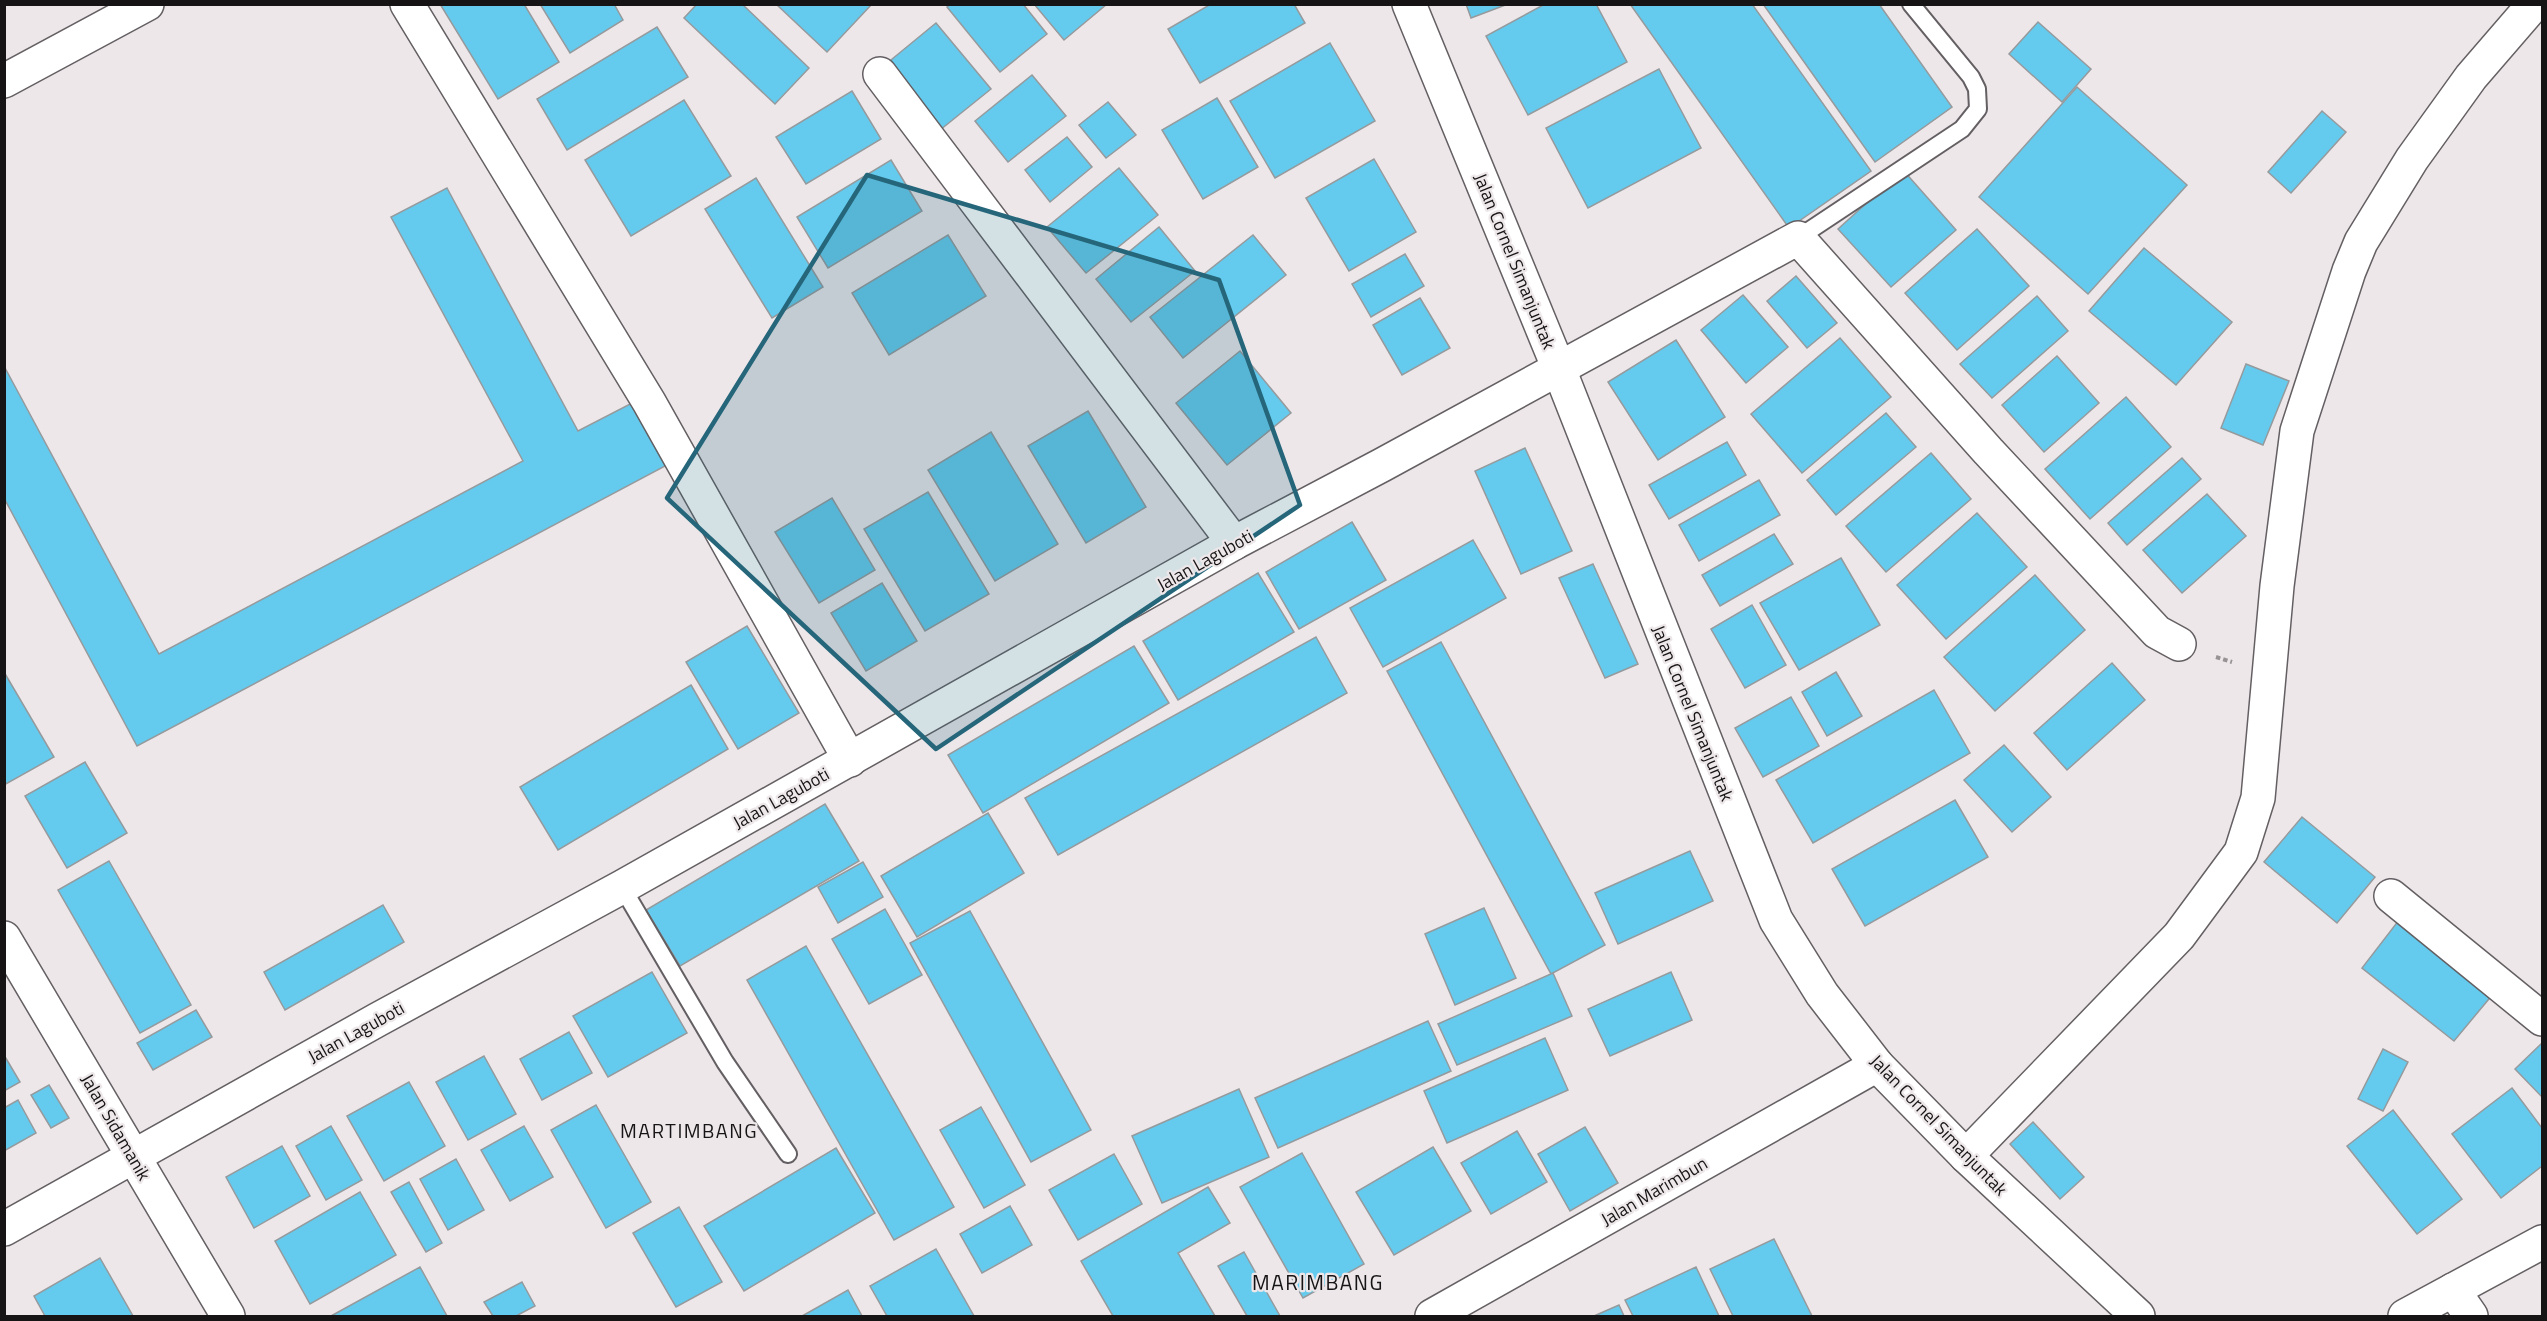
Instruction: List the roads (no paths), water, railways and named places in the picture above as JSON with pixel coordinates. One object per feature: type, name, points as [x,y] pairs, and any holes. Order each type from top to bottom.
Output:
[{"type":"street","points":[[4,81],[147,4]]},
{"type":"street","points":[[407,4],[649,402],[850,760]]},
{"type":"street","name":"Jalan Cornel Simanjuntak","points":[[1409,4],[1559,369],[1776,921],[1822,994],[1877,1065],[1966,1156],[2138,1317]]},
{"type":"street","points":[[1966,1156],[2179,936],[2231,869],[2252,825],[2258,798],[2269,672],[2297,431],[2349,271],[2361,242],[2412,159],[2471,77],[2534,4]]},
{"type":"street","points":[[880,74],[1234,543]]},
{"type":"street","points":[[1798,238],[1988,451],[2157,632],[2179,644]]},
{"type":"street","name":"Jalan Laguboti","points":[[4,1229],[850,760],[1234,543],[1798,238]]},
{"type":"street","points":[[2391,896],[2542,1019]]},
{"type":"street","name":"Jalan Sidamanik","points":[[4,938],[228,1317]]},
{"type":"street","name":"Jalan Marimbun","points":[[1432,1317],[1877,1065]]},
{"type":"street","points":[[2405,1317],[2542,1242]]},
{"type":"street","points":[[2453,1290],[2471,1317]]},
{"type":"lane","points":[[1798,238],[1962,129],[1978,109],[1977,89],[1971,77],[1911,4]]},
{"type":"lane","points":[[622,887],[726,1062],[788,1154]]},
{"type":"district","name":"MARTIMBANG","points":[[689,1130]]},
{"type":"district","name":"MARIMBANG","points":[[1318,1282]]}]
